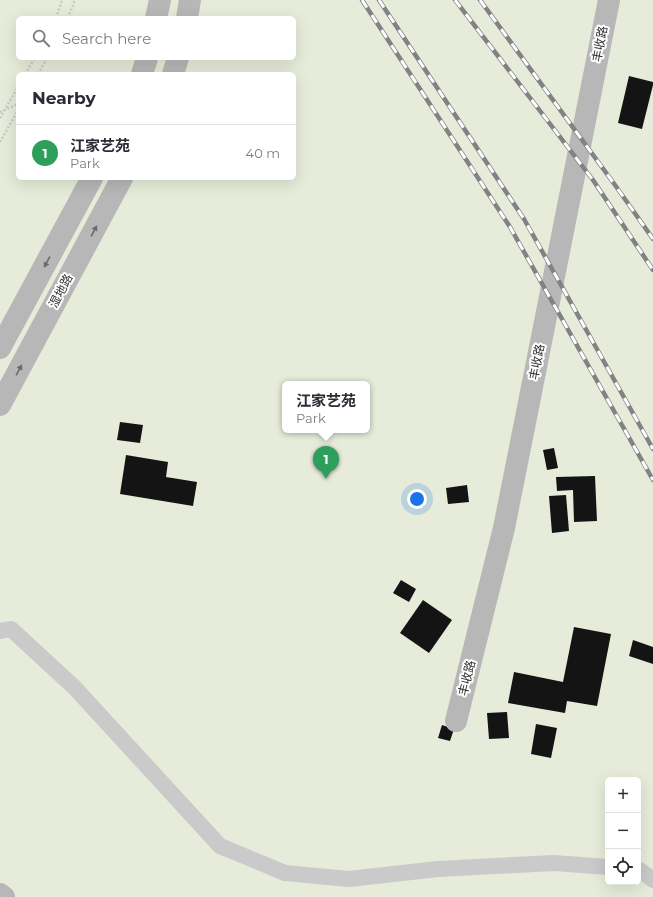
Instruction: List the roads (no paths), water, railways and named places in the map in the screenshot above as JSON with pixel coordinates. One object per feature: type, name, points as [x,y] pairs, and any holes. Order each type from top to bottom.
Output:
[{"type":"street","points":[[156,16],[160,0]]},
{"type":"street","points":[[187,16],[190,0]]},
{"type":"street","name":"丰收路","points":[[456,721],[504,528],[609,0]]},
{"type":"street","points":[[143,72],[146,60]]},
{"type":"street","points":[[174,72],[177,60]]},
{"type":"street","points":[[0,348],[91,180]]},
{"type":"street","name":"湿地路","points":[[0,405],[121,180]]},
{"type":"street","points":[[58,241],[82,254]]},
{"type":"street","points":[[0,631],[11,629],[74,686],[220,846],[285,873],[349,879],[438,869],[554,863],[605,868]]},
{"type":"street","points":[[641,871],[653,880]]},
{"type":"street","points":[[0,894],[4,897]]},
{"type":"railway","points":[[362,0],[510,227],[653,480]]},
{"type":"railway","points":[[379,0],[524,219],[653,449]]},
{"type":"railway","points":[[455,0],[593,180],[653,270]]},
{"type":"railway","points":[[480,0],[653,239]]},
{"type":"place","name":"江家艺苑","points":[[326,479]]}]
